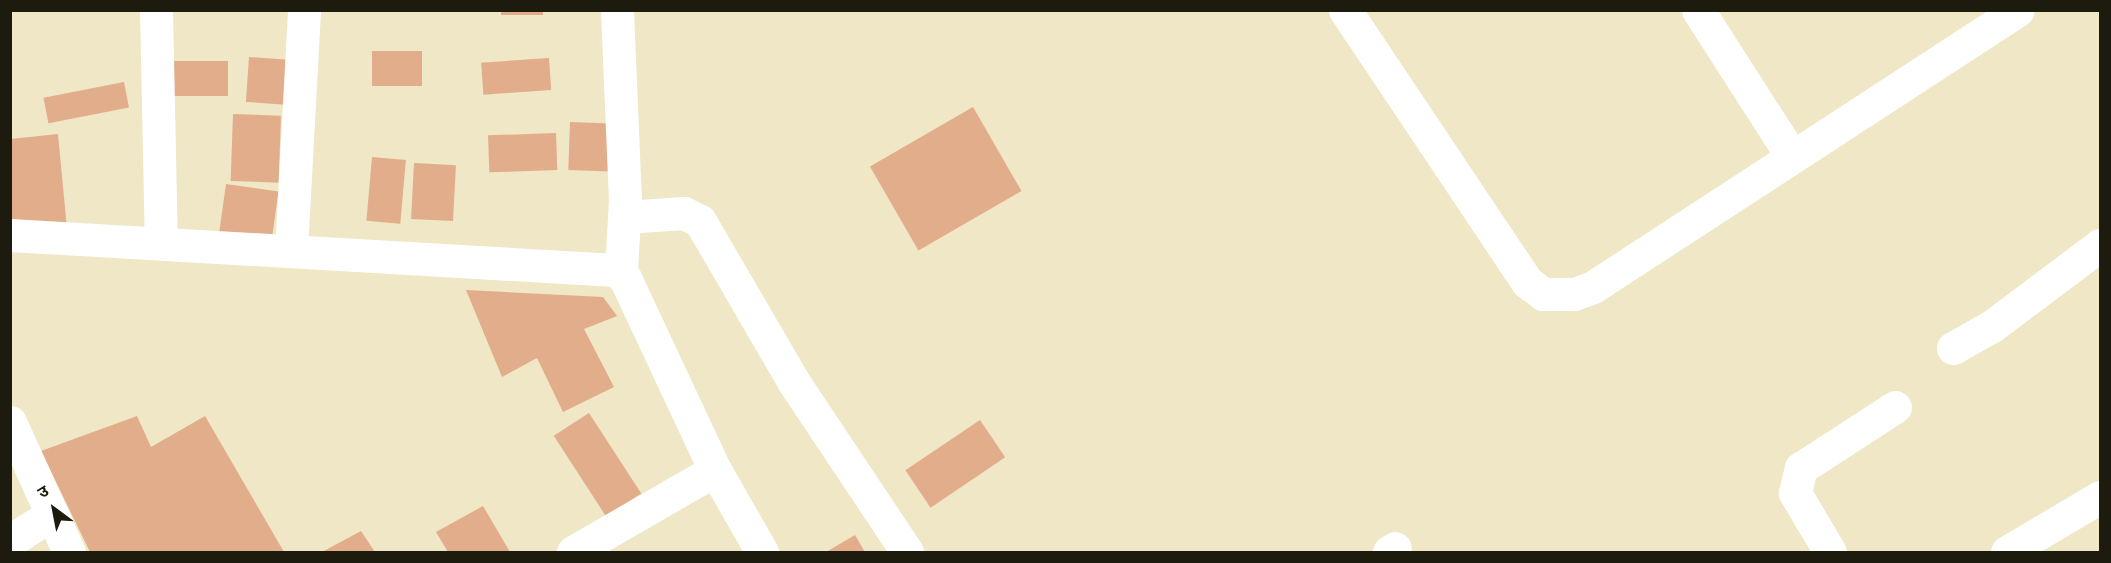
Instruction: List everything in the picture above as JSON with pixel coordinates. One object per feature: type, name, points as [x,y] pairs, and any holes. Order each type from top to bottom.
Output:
[{"type":"street","points":[[156,10],[161,243]]},
{"type":"street","points":[[291,250],[304,10]]},
{"type":"street","points":[[617,10],[625,218],[621,273],[716,470],[762,552]]},
{"type":"street","points":[[1345,10],[1527,282],[1543,294],[1574,294],[1593,287],[1791,155],[2018,10]]},
{"type":"street","points":[[1698,10],[1791,155]]},
{"type":"street","points":[[625,218],[684,213],[700,221],[793,381],[907,552]]},
{"type":"street","points":[[10,235],[609,268],[621,273]]},
{"type":"street","points":[[1953,348],[1992,326],[2100,245]]},
{"type":"street","points":[[1830,552],[1795,493],[1801,468],[1895,407]]},
{"type":"street","points":[[10,422],[69,552]]},
{"type":"street","points":[[573,552],[716,470]]},
{"type":"street","points":[[2007,552],[2100,497]]},
{"type":"street","points":[[10,541],[52,514]]},
{"type":"building","points":[[501,10],[543,10],[543,15],[501,15]]},
{"type":"building","points":[[372,51],[422,51],[422,86],[372,86]]},
{"type":"building","points":[[249,57],[296,60],[293,105],[246,102]]},
{"type":"building","points":[[549,58],[551,90],[483,95],[481,63]]},
{"type":"building","points":[[173,61],[228,61],[228,96],[173,96]]},
{"type":"building","points":[[124,82],[129,108],[48,123],[44,98]]},
{"type":"building","points":[[973,107],[1022,191],[918,251],[870,166]]},
{"type":"building","points":[[233,114],[281,116],[279,183],[231,181]]},
{"type":"building","points":[[570,122],[618,124],[616,172],[568,170]]},
{"type":"building","points":[[556,133],[557,170],[489,172],[488,135]]},
{"type":"building","points":[[58,134],[67,229],[10,227],[10,139]]},
{"type":"building","points":[[372,157],[406,160],[400,224],[366,221]]},
{"type":"building","points":[[414,163],[456,165],[453,221],[411,219]]},
{"type":"building","points":[[226,184],[278,191],[271,244],[219,236]]},
{"type":"building","points":[[466,290],[603,297],[617,316],[584,329],[614,387],[563,412],[537,358],[502,377]]},
{"type":"building","points":[[589,413],[641,494],[606,516],[554,436]]},
{"type":"building","points":[[137,416],[151,447],[205,416],[284,552],[90,552],[41,451]]},
{"type":"building","points":[[980,420],[1005,457],[931,508],[905,470]]},
{"type":"building","points":[[483,506],[510,552],[448,552],[436,532]]},
{"type":"building","points":[[361,531],[375,552],[322,552]]},
{"type":"building","points":[[855,535],[865,552],[826,552]]}]
